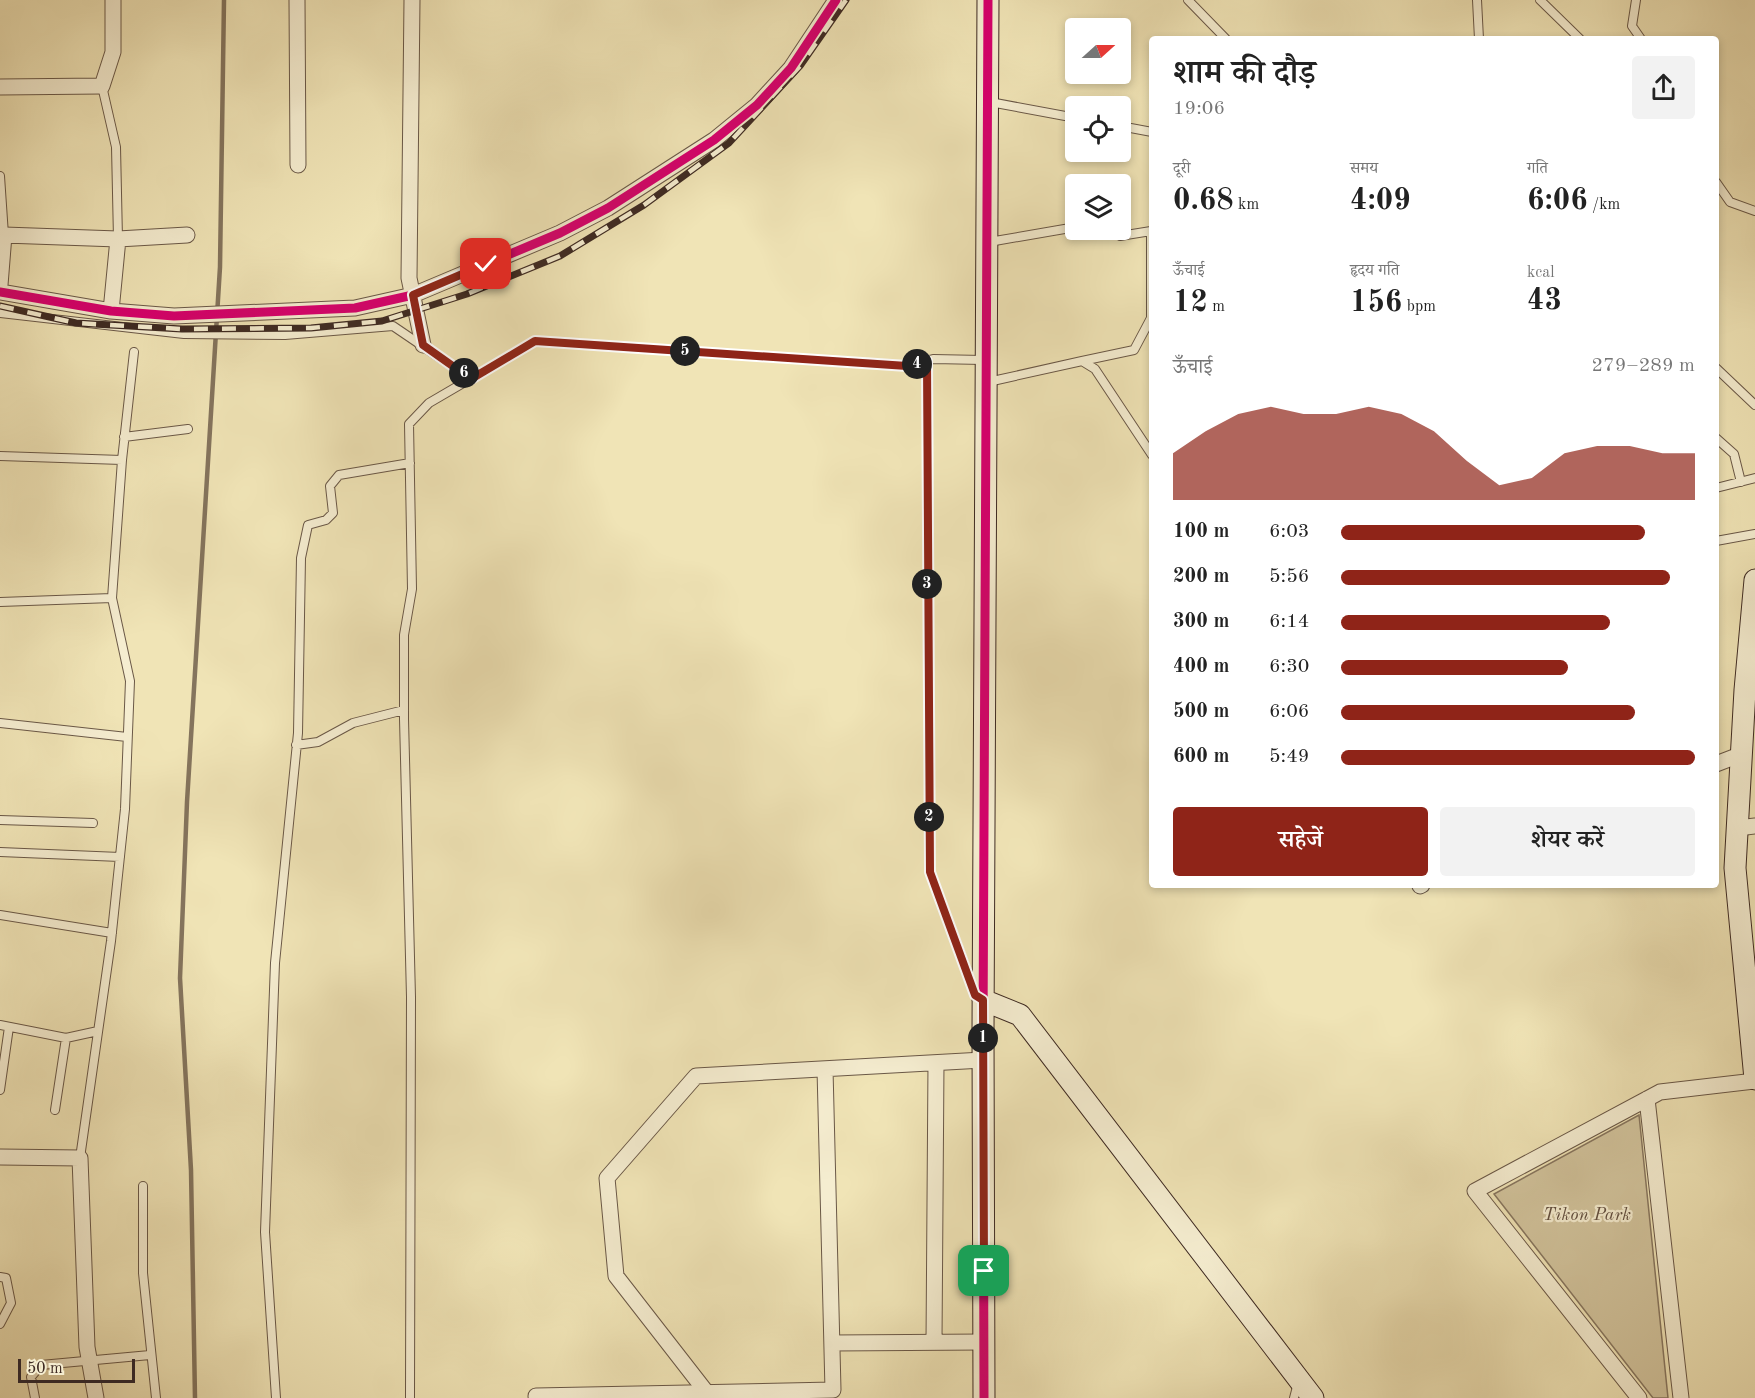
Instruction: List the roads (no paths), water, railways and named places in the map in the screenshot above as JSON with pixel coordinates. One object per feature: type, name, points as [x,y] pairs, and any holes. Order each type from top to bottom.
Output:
[{"type":"street","points":[[0,87],[102,86],[114,52],[113,0]]},
{"type":"street","points":[[297,0],[298,165]]},
{"type":"street","points":[[412,0],[409,278],[423,345]]},
{"type":"street","points":[[0,292],[111,311],[174,316],[355,308],[413,295],[560,233],[608,208],[714,140],[757,105],[791,68],[836,0]]},
{"type":"street","points":[[984,1398],[983,1000],[988,0]]},
{"type":"street","points":[[0,285],[4,235],[117,239],[187,235]]},
{"type":"street","points":[[111,311],[117,239]]},
{"type":"street","points":[[1639,1398],[1475,1191],[1660,1092],[1755,1080],[1750,981],[1735,868],[1746,827],[1742,754],[1755,580]]},
{"type":"street","points":[[1719,763],[1742,754]]},
{"type":"street","points":[[983,1000],[1020,1015],[1297,1389],[1313,1398]]},
{"type":"street","points":[[707,1393],[616,1276],[607,1178],[696,1076],[983,1060]]},
{"type":"street","points":[[934,1342],[936,1063]]},
{"type":"street","points":[[536,1396],[833,1390],[825,1069]]},
{"type":"street","points":[[1647,1099],[1681,1398]]},
{"type":"street","points":[[0,1156],[80,1158],[87,1347],[96,1398]]},
{"type":"street","points":[[832,1344],[984,1342]]},
{"type":"lane","points":[[1188,0],[1223,36]]},
{"type":"lane","points":[[1477,0],[1479,36]]},
{"type":"lane","points":[[1540,0],[1577,36]]},
{"type":"lane","points":[[1636,0],[1632,26],[1639,36]]},
{"type":"lane","points":[[102,86],[116,147],[117,239]]},
{"type":"lane","points":[[988,101],[1065,116]]},
{"type":"lane","points":[[1131,128],[1149,131]]},
{"type":"lane","points":[[0,176],[4,235]]},
{"type":"lane","points":[[1719,186],[1730,202],[1755,211]]},
{"type":"lane","points":[[988,242],[1065,229]]},
{"type":"lane","points":[[1131,234],[1149,231]]},
{"type":"lane","points":[[0,314],[184,334],[334,333],[393,326],[471,379]]},
{"type":"lane","points":[[987,382],[1134,351],[1149,322]]},
{"type":"lane","points":[[410,1398],[411,997],[404,710],[404,635],[412,589],[409,424],[429,403],[535,341],[907,366],[927,361],[987,360]]},
{"type":"lane","points":[[80,1158],[112,933],[120,857],[130,681],[112,598],[124,437],[134,352]]},
{"type":"lane","points":[[927,361],[930,872],[975,995],[983,1000]]},
{"type":"lane","points":[[1082,361],[1095,369],[1149,450]]},
{"type":"lane","points":[[1719,371],[1755,405]]},
{"type":"lane","points":[[124,437],[188,429]]},
{"type":"lane","points":[[1719,441],[1734,454],[1741,482]]},
{"type":"lane","points":[[0,456],[122,460]]},
{"type":"lane","points":[[276,1398],[265,1232],[275,963],[296,745],[301,558],[308,525],[326,520],[333,513],[330,486],[339,475],[410,463]]},
{"type":"lane","points":[[1719,487],[1755,478]]},
{"type":"lane","points":[[1719,540],[1755,534]]},
{"type":"lane","points":[[0,602],[112,598]]},
{"type":"lane","points":[[296,745],[318,742],[353,723],[404,710]]},
{"type":"lane","points":[[0,723],[128,737]]},
{"type":"lane","points":[[0,820],[93,823]]},
{"type":"lane","points":[[0,852],[120,857]]},
{"type":"lane","points":[[0,915],[112,933]]},
{"type":"lane","points":[[0,1025],[66,1038],[98,1031]]},
{"type":"lane","points":[[0,1089],[9,1027]]},
{"type":"lane","points":[[55,1110],[66,1038]]},
{"type":"lane","points":[[143,1186],[143,1273],[156,1398]]},
{"type":"lane","points":[[0,1277],[6,1278],[11,1303],[0,1324]]},
{"type":"lane","points":[[34,1398],[31,1377],[41,1365],[90,1363],[150,1356]]},
{"type":"waterway","points":[[195,1398],[191,1170],[180,978],[187,802],[220,267],[224,0]]},
{"type":"railway","points":[[0,306],[76,323],[182,329],[311,328],[382,321],[467,294],[560,256],[644,205],[729,143],[800,66],[846,0]]},
{"type":"park label","name":"Tikon Park","points":[[1587,1215]]}]
